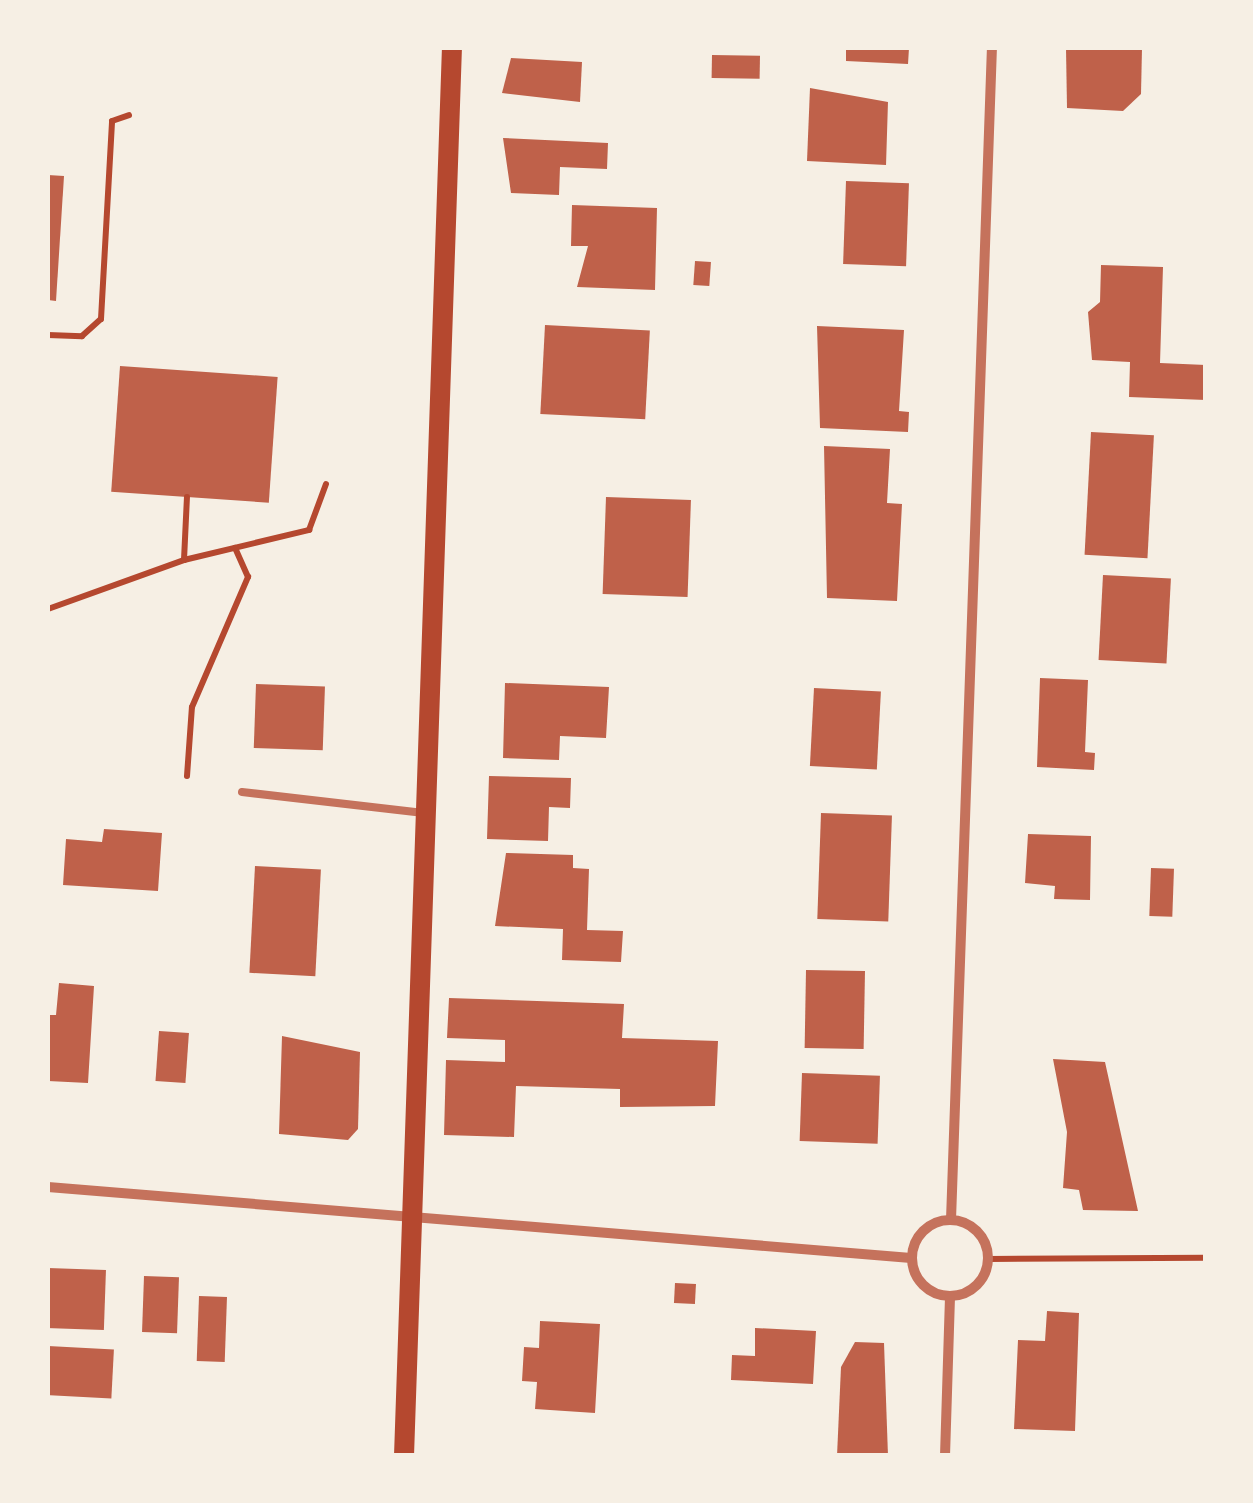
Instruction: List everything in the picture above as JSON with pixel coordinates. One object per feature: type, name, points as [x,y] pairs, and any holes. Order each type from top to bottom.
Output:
[{"type":"main road","points":[[404,1456],[408,1214],[428,814],[452,48]]},
{"type":"street","points":[[951,1220],[992,48]]},
{"type":"street","points":[[48,1188],[408,1214],[912,1258]]},
{"type":"street","points":[[951,1220],[982,1236],[989,1259],[981,1281],[950,1296],[928,1288],[912,1258],[919,1236],[951,1220]]},
{"type":"street","points":[[945,1456],[950,1296]]},
{"type":"lane","points":[[242,792],[428,814]]},
{"type":"path","points":[[48,335],[82,336],[101,320],[112,121],[129,115]]},
{"type":"path","points":[[48,609],[184,560],[310,530],[326,484]]},
{"type":"path","points":[[184,560],[187,497]]},
{"type":"path","points":[[186,776],[192,707],[248,576],[236,548]]},
{"type":"path","points":[[989,1259],[1206,1258]]},
{"type":"building","points":[[846,48],[909,48],[908,64],[846,61]]},
{"type":"building","points":[[1066,48],[1142,48],[1141,94],[1123,111],[1067,108]]},
{"type":"building","points":[[712,55],[760,56],[760,79],[712,78]]},
{"type":"building","points":[[511,58],[582,62],[580,102],[502,93]]},
{"type":"building","points":[[810,88],[888,102],[886,165],[807,161]]},
{"type":"building","points":[[503,138],[608,143],[607,169],[560,167],[559,195],[511,193]]},
{"type":"building","points":[[48,175],[64,176],[56,301],[48,300]]},
{"type":"building","points":[[846,181],[909,183],[906,266],[843,264]]},
{"type":"building","points":[[572,205],[657,208],[655,290],[577,287],[588,246],[571,246]]},
{"type":"building","points":[[695,261],[711,262],[709,286],[693,285]]},
{"type":"building","points":[[1101,265],[1163,267],[1160,363],[1206,365],[1206,400],[1129,397],[1130,362],[1092,360],[1088,312],[1100,302]]},
{"type":"building","points":[[545,325],[650,330],[645,419],[540,414]]},
{"type":"building","points":[[817,326],[904,330],[899,411],[909,412],[908,432],[820,428]]},
{"type":"building","points":[[120,366],[278,377],[269,503],[111,492]]},
{"type":"building","points":[[1091,432],[1154,435],[1147,558],[1085,555]]},
{"type":"building","points":[[824,446],[890,449],[887,503],[902,504],[897,601],[827,598]]},
{"type":"building","points":[[606,497],[691,500],[688,597],[603,594]]},
{"type":"building","points":[[1103,575],[1171,579],[1166,663],[1099,660]]},
{"type":"building","points":[[1040,678],[1088,680],[1085,752],[1095,753],[1094,770],[1037,767]]},
{"type":"building","points":[[505,683],[609,687],[606,738],[560,736],[559,760],[503,758]]},
{"type":"building","points":[[256,684],[325,686],[323,750],[254,748]]},
{"type":"building","points":[[814,688],[881,692],[877,769],[810,766]]},
{"type":"building","points":[[489,776],[571,778],[570,808],[549,807],[548,841],[487,839]]},
{"type":"building","points":[[821,813],[892,815],[888,921],[817,919]]},
{"type":"building","points":[[104,829],[162,833],[158,891],[63,885],[66,839],[102,842]]},
{"type":"building","points":[[1028,834],[1091,836],[1090,900],[1054,899],[1055,886],[1025,883]]},
{"type":"building","points":[[506,853],[573,855],[573,868],[589,869],[587,930],[623,931],[621,962],[562,960],[563,929],[495,926]]},
{"type":"building","points":[[255,866],[321,869],[315,976],[249,973]]},
{"type":"building","points":[[1151,868],[1174,869],[1172,917],[1149,916]]},
{"type":"building","points":[[806,970],[865,971],[864,1049],[805,1048]]},
{"type":"building","points":[[59,983],[94,986],[88,1083],[48,1081],[48,1015],[56,1015]]},
{"type":"building","points":[[449,998],[624,1004],[622,1038],[718,1041],[715,1106],[620,1107],[620,1089],[516,1086],[514,1137],[444,1135],[446,1060],[505,1062],[505,1040],[447,1038]]},
{"type":"building","points":[[159,1031],[189,1033],[185,1083],[156,1081]]},
{"type":"building","points":[[282,1036],[360,1052],[358,1129],[348,1140],[279,1134]]},
{"type":"building","points":[[1053,1059],[1105,1062],[1138,1211],[1083,1210],[1079,1190],[1063,1188],[1067,1132]]},
{"type":"building","points":[[802,1073],[880,1076],[878,1144],[800,1141]]},
{"type":"building","points":[[48,1268],[106,1270],[104,1330],[48,1328]]},
{"type":"building","points":[[144,1276],[179,1277],[177,1333],[142,1332]]},
{"type":"building","points":[[675,1283],[696,1284],[695,1304],[674,1303]]},
{"type":"building","points":[[199,1296],[227,1297],[225,1362],[197,1361]]},
{"type":"building","points":[[1047,1311],[1079,1313],[1075,1431],[1014,1429],[1018,1340],[1045,1341]]},
{"type":"building","points":[[540,1321],[600,1324],[595,1413],[535,1409],[537,1382],[522,1381],[524,1347],[539,1348]]},
{"type":"building","points":[[755,1328],[816,1331],[813,1384],[731,1380],[732,1355],[755,1356]]},
{"type":"building","points":[[855,1342],[884,1343],[888,1456],[837,1456],[841,1367]]},
{"type":"building","points":[[48,1346],[114,1349],[111,1398],[48,1395]]}]
